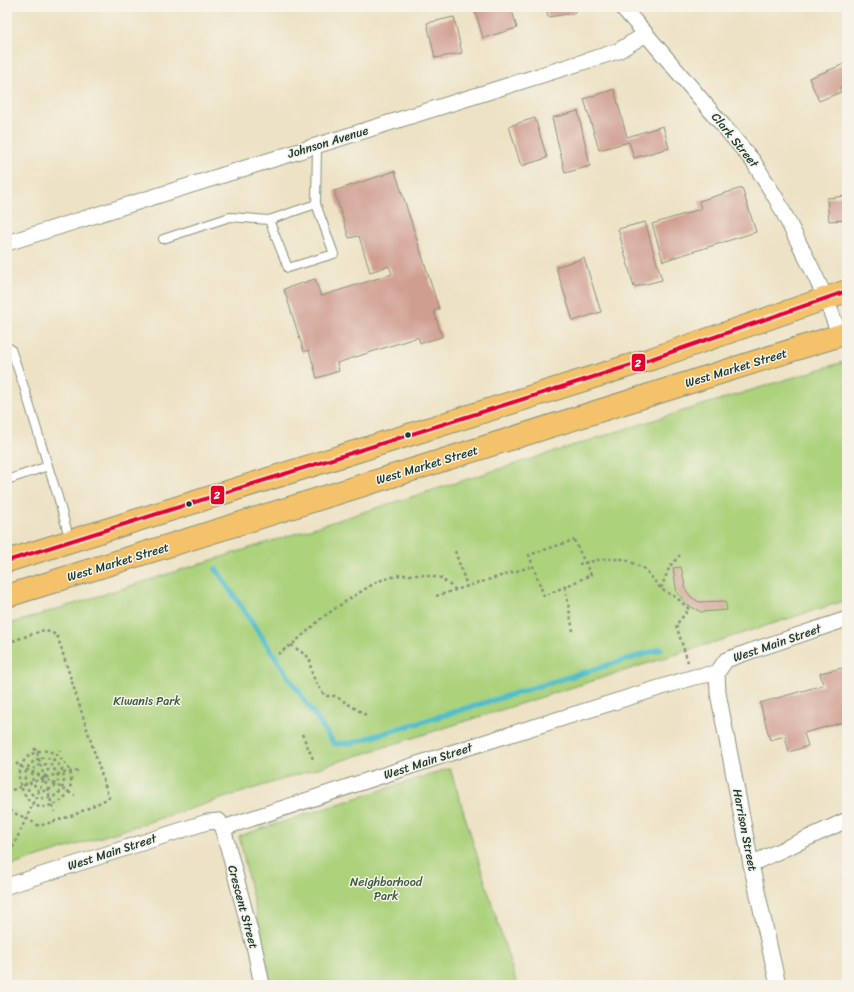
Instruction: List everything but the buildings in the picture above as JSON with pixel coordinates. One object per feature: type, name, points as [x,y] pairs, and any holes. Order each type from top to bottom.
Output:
[{"type":"main road","points":[[7,561],[654,358],[847,291]]},
{"type":"main road","name":"West Market Street","points":[[7,596],[425,466],[732,368],[843,335]]},
{"type":"street","name":"Clark Street","points":[[622,7],[753,161],[777,200],[843,335]]},
{"type":"street","name":"Johnson Avenue","points":[[7,243],[618,51],[646,34]]},
{"type":"street","name":"West Main Street","points":[[7,886],[207,822],[219,821],[223,828],[457,751],[694,677],[717,673],[726,660],[847,620]]},
{"type":"street","name":"Harrison Street","points":[[717,673],[718,693],[751,864],[778,985]]},
{"type":"street","points":[[751,864],[847,820]]},
{"type":"street","name":"Crescent Street","points":[[223,828],[255,950],[262,985]]},
{"type":"lane","points":[[269,220],[288,268],[334,254],[316,204],[317,146]]},
{"type":"lane","points":[[163,239],[230,217],[269,220],[316,204]]},
{"type":"lane","points":[[7,347],[11,349],[22,381],[70,541]]},
{"type":"lane","points":[[7,480],[48,466]]},
{"type":"path","points":[[574,540],[584,563],[591,575],[544,596],[529,555],[574,540]]},
{"type":"path","points":[[454,551],[467,586]]},
{"type":"path","points":[[661,589],[670,566],[680,555]]},
{"type":"path","points":[[579,564],[603,559],[624,560],[644,569],[661,589],[676,598],[689,609],[676,625],[694,677]]},
{"type":"path","points":[[436,596],[533,566]]},
{"type":"path","points":[[278,654],[291,645],[323,617],[378,581],[400,574],[422,574],[441,578],[456,590]]},
{"type":"path","points":[[565,587],[573,631]]},
{"type":"path","points":[[7,642],[44,630],[57,635],[109,798],[74,815],[39,826],[26,818],[11,812],[7,800]]},
{"type":"path","points":[[291,645],[310,658],[310,669],[315,681],[325,696],[335,696],[366,715]]},
{"type":"path","points":[[302,734],[313,760]]},
{"type":"path","points":[[34,748],[37,752],[55,812]]},
{"type":"path","points":[[10,853],[44,777],[60,750]]},
{"type":"path","points":[[50,751],[57,755],[69,768],[71,783],[68,793],[58,803],[52,805],[44,807],[33,804],[26,798],[19,784],[19,771],[27,758],[32,754],[50,751]]},
{"type":"path","points":[[46,758],[54,760],[64,773],[62,789],[50,798],[40,799],[30,792],[26,785],[24,774],[35,760],[46,758]]},
{"type":"path","points":[[16,763],[26,770],[44,777],[68,793],[75,795]]},
{"type":"path","points":[[40,764],[51,765],[58,777],[56,785],[48,791],[39,791],[33,782],[32,772],[35,767],[40,764]]},
{"type":"path","points":[[12,790],[44,777],[78,771]]},
{"type":"green space","name":"Kiwanis Park","points":[[847,361],[847,600],[7,866],[7,625],[657,419]]},
{"type":"green space","name":"Neighborhood Park","points":[[450,768],[517,985],[272,985],[239,836]]},
{"type":"waterway","points":[[216,569],[334,744],[352,743],[661,649]]},
{"type":"transit line","name":"2","points":[[7,561],[654,358],[847,291]]}]
